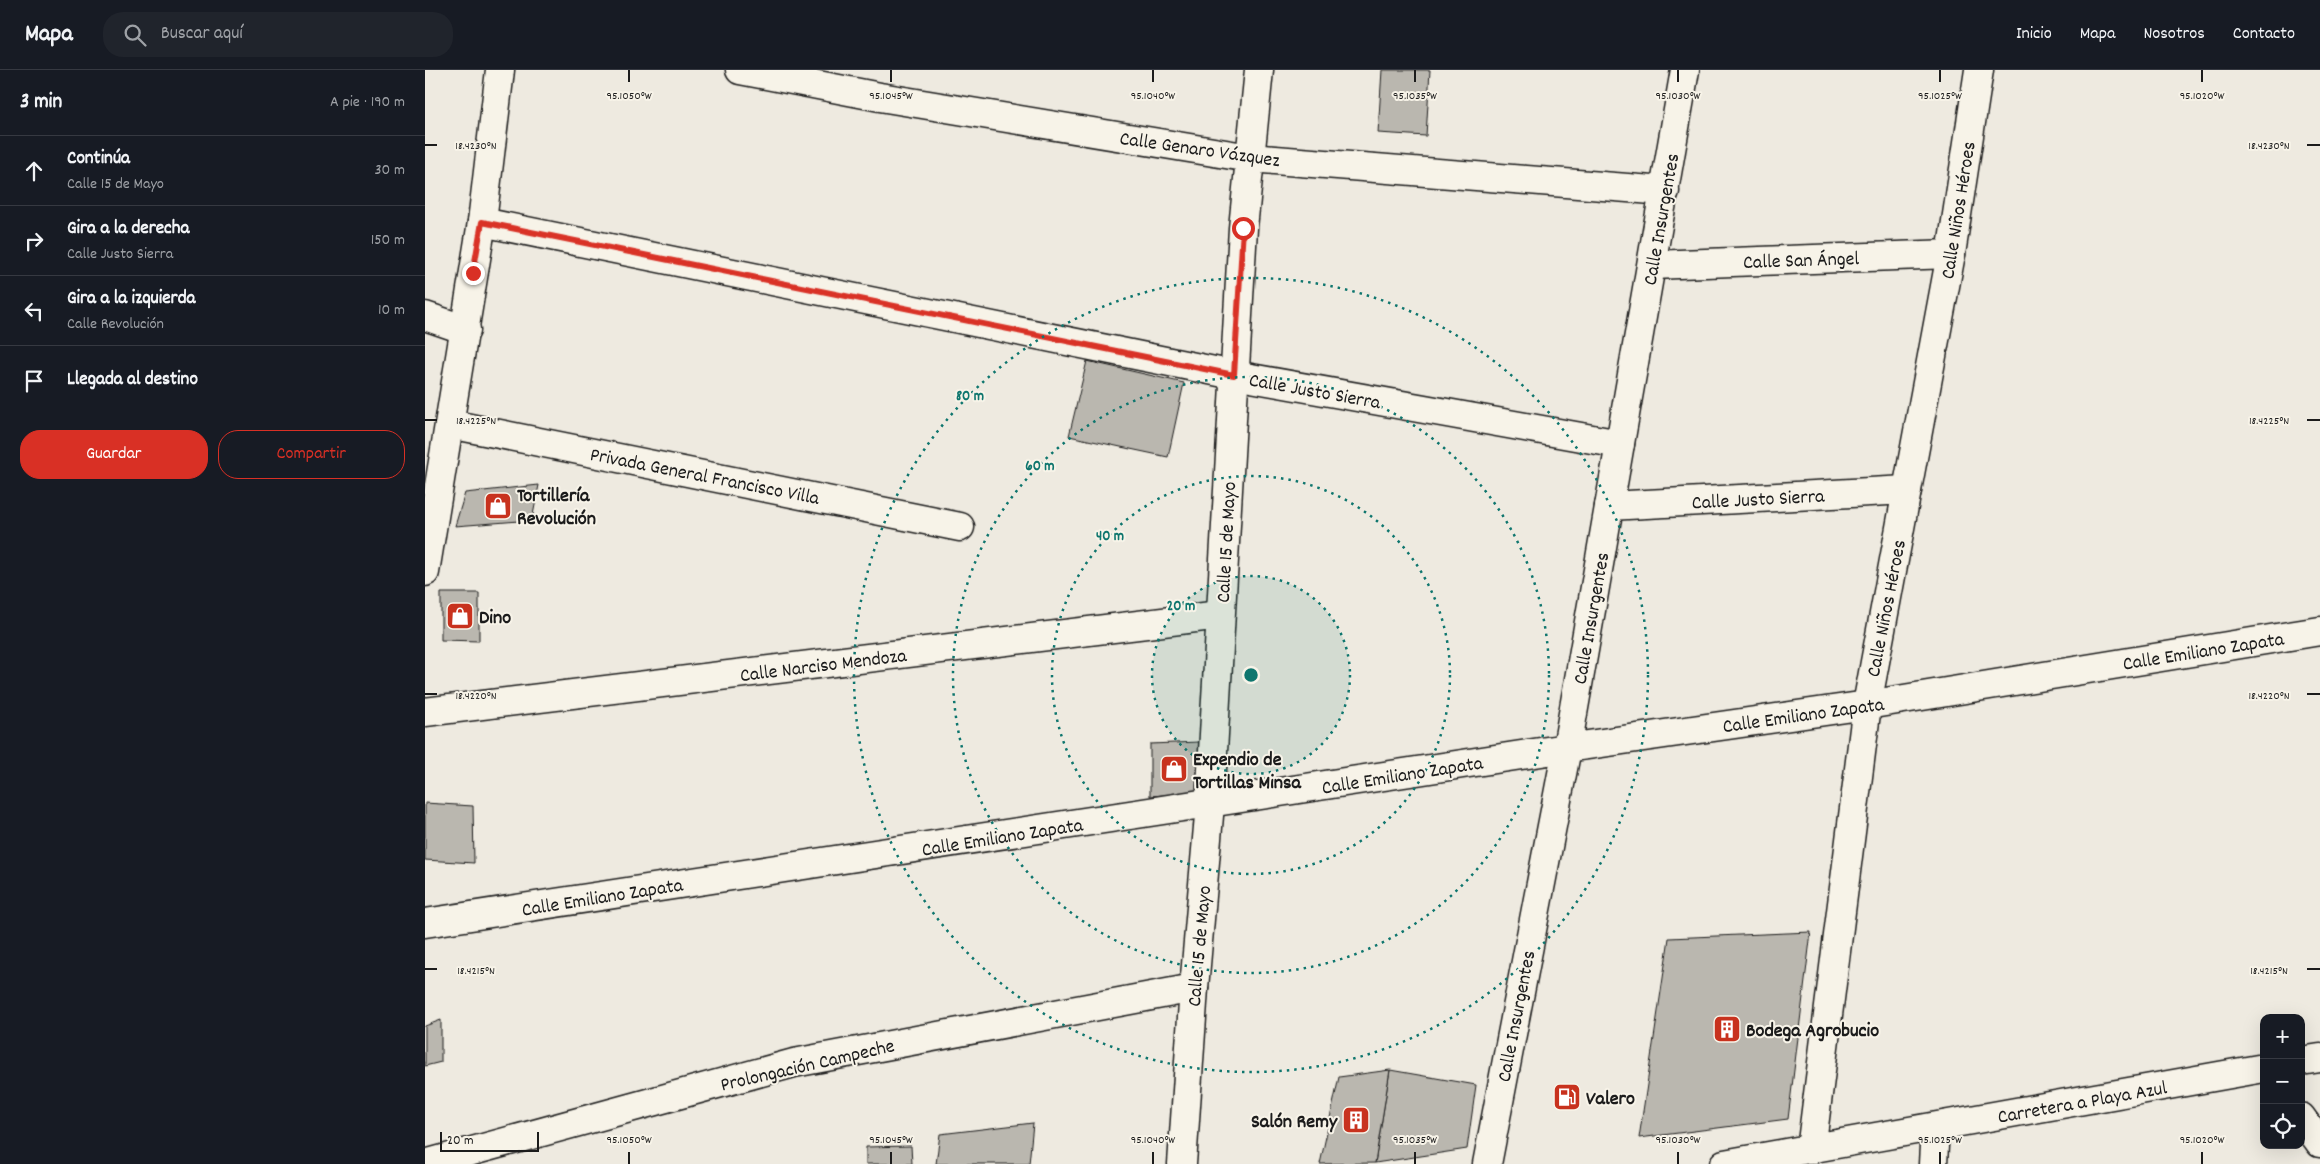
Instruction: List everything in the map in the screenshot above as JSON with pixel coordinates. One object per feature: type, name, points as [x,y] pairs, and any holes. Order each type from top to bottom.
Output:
[{"type":"street","points":[[425,572],[482,222],[499,70]]},
{"type":"street","name":"Calle Genaro Vázquez","points":[[741,70],[880,97],[1250,158],[1665,191]]},
{"type":"street","name":"Calle 15 de Mayo","points":[[1182,1164],[1194,988],[1210,804],[1243,228],[1259,70]]},
{"type":"street","name":"Calle Insurgentes","points":[[1487,1164],[1567,748],[1685,70]]},
{"type":"street","name":"Calle Niños Héroes","points":[[1811,1150],[1867,705],[1951,254],[1979,70]]},
{"type":"street","name":"Calle Justo Sierra","points":[[482,222],[1234,375],[1620,444]]},
{"type":"street","name":"Calle San Ángel","points":[[1652,265],[1951,254]]},
{"type":"street","points":[[425,316],[465,330]]},
{"type":"street","name":"Privada General Francisco Villa","points":[[450,424],[960,527]]},
{"type":"street","name":"Calle Justo Sierra","points":[[1609,506],[1907,490]]},
{"type":"street","name":"Calle Narciso Mendoza","points":[[425,712],[1220,615]]},
{"type":"street","name":"Calle Emiliano Zapata","points":[[425,923],[1567,748],[1867,705],[2320,631]]},
{"type":"street","name":"Prolongación Campeche","points":[[425,1164],[794,1063],[1194,988]]},
{"type":"street","points":[[2305,1060],[2320,1058]]},
{"type":"street","name":"Carretera a Playa Azul","points":[[1724,1164],[2260,1069]]},
{"type":"street","points":[[2305,1122],[2320,1143]]},
{"type":"street","points":[[1933,1164],[1935,1128]]},
{"type":"building","points":[[1382,70],[1430,70],[1426,136],[1378,133]]},
{"type":"building","points":[[1087,361],[1184,383],[1168,457],[1069,436]]},
{"type":"building","name":"Tortillería Revolución","points":[[539,485],[532,520],[455,526],[465,493]]},
{"type":"building","name":"Dino","points":[[441,593],[479,593],[479,641],[441,640]]},
{"type":"building","name":"Expendio de Tortillas Minsa","points":[[1199,742],[1197,793],[1150,796],[1150,744]]},
{"type":"building","points":[[425,803],[473,806],[474,863],[425,860]]},
{"type":"building","name":"Bodega Agrobucio","points":[[1811,932],[1788,1119],[1639,1138],[1669,938]]},
{"type":"building","points":[[441,1020],[441,1062],[425,1066],[425,1026]]},
{"type":"building","points":[[1390,1070],[1476,1085],[1467,1149],[1375,1163]]},
{"type":"building","name":"Salón Remy","points":[[1390,1070],[1375,1163],[1320,1164],[1339,1077]]},
{"type":"building","points":[[1033,1123],[1029,1164],[936,1164],[940,1134]]},
{"type":"building","points":[[911,1146],[912,1164],[866,1164],[866,1147]]},
{"type":"place","name":"Tortillería Revolución","points":[[498,506]]},
{"type":"place","name":"Dino","points":[[460,616]]},
{"type":"place","name":"Expendio de Tortillas Minsa","points":[[1174,769]]},
{"type":"place","name":"Bodega Agrobucio","points":[[1727,1029]]},
{"type":"place","name":"Valero","points":[[1567,1097]]},
{"type":"place","name":"Salón Remy","points":[[1356,1120]]},
{"type":"route","points":[[473,273],[482,222],[1234,375],[1243,228]]}]
